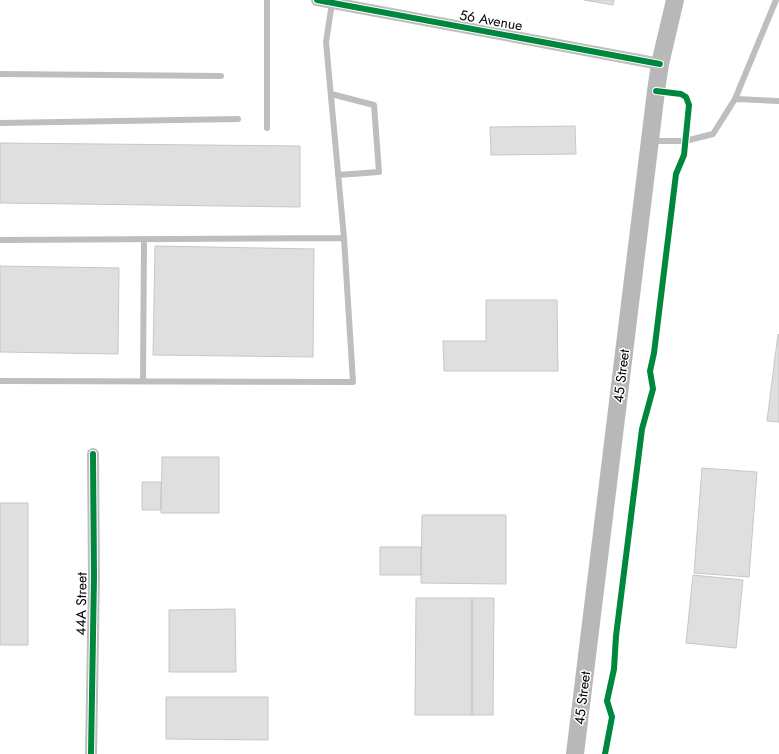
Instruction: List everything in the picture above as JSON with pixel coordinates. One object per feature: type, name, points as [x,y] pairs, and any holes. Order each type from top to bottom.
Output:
[{"type":"main road","name":"45 Street","points":[[575,754],[660,64],[675,0]]},
{"type":"street","name":"56 Avenue","points":[[317,0],[660,64]]},
{"type":"street","name":"44A Street","points":[[92,754],[94,576],[93,454]]},
{"type":"lane","points":[[267,0],[267,128]]},
{"type":"lane","points":[[650,141],[686,141],[713,134],[735,99],[776,0]]},
{"type":"lane","points":[[0,381],[353,382],[344,238],[326,42],[332,3]]},
{"type":"lane","points":[[0,74],[221,76]]},
{"type":"lane","points":[[331,94],[374,105],[379,172],[338,175]]},
{"type":"lane","points":[[735,99],[779,101]]},
{"type":"lane","points":[[0,123],[238,119]]},
{"type":"lane","points":[[0,240],[344,238]]},
{"type":"lane","points":[[143,381],[144,239]]},
{"type":"building","points":[[584,0],[614,0],[613,5]]},
{"type":"building","points":[[575,126],[576,154],[491,155],[490,127]]},
{"type":"building","points":[[0,143],[300,146],[300,207],[0,203]]},
{"type":"building","points":[[155,246],[314,249],[313,357],[153,355]]},
{"type":"building","points":[[0,266],[119,268],[118,354],[0,352]]},
{"type":"building","points":[[486,300],[557,300],[558,371],[444,371],[443,341],[486,341]]},
{"type":"building","points":[[778,334],[779,335],[779,422],[767,421]]},
{"type":"building","points":[[162,457],[219,457],[219,513],[161,513]]},
{"type":"building","points":[[702,468],[757,472],[749,577],[694,573]]},
{"type":"building","points":[[142,482],[161,482],[161,510],[142,510]]},
{"type":"building","points":[[0,503],[28,503],[28,645],[0,645]]},
{"type":"building","points":[[422,515],[506,515],[506,584],[421,583]]},
{"type":"building","points":[[380,547],[421,547],[421,575],[380,575]]},
{"type":"building","points":[[693,575],[743,580],[736,648],[686,643]]},
{"type":"building","points":[[416,598],[472,598],[472,715],[415,715]]},
{"type":"building","points":[[472,598],[494,598],[493,715],[472,715]]},
{"type":"building","points":[[235,609],[236,672],[169,672],[169,610]]},
{"type":"building","points":[[166,697],[268,697],[268,740],[166,739]]},
{"type":"cycle path","points":[[317,0],[660,64]]},
{"type":"cycle path","points":[[605,754],[612,717],[607,701],[614,669],[616,636],[642,429],[653,389],[650,371],[654,353],[676,174],[684,155],[689,105],[686,97],[681,94],[656,91]]},
{"type":"cycle path","points":[[91,754],[94,576],[93,454]]}]
